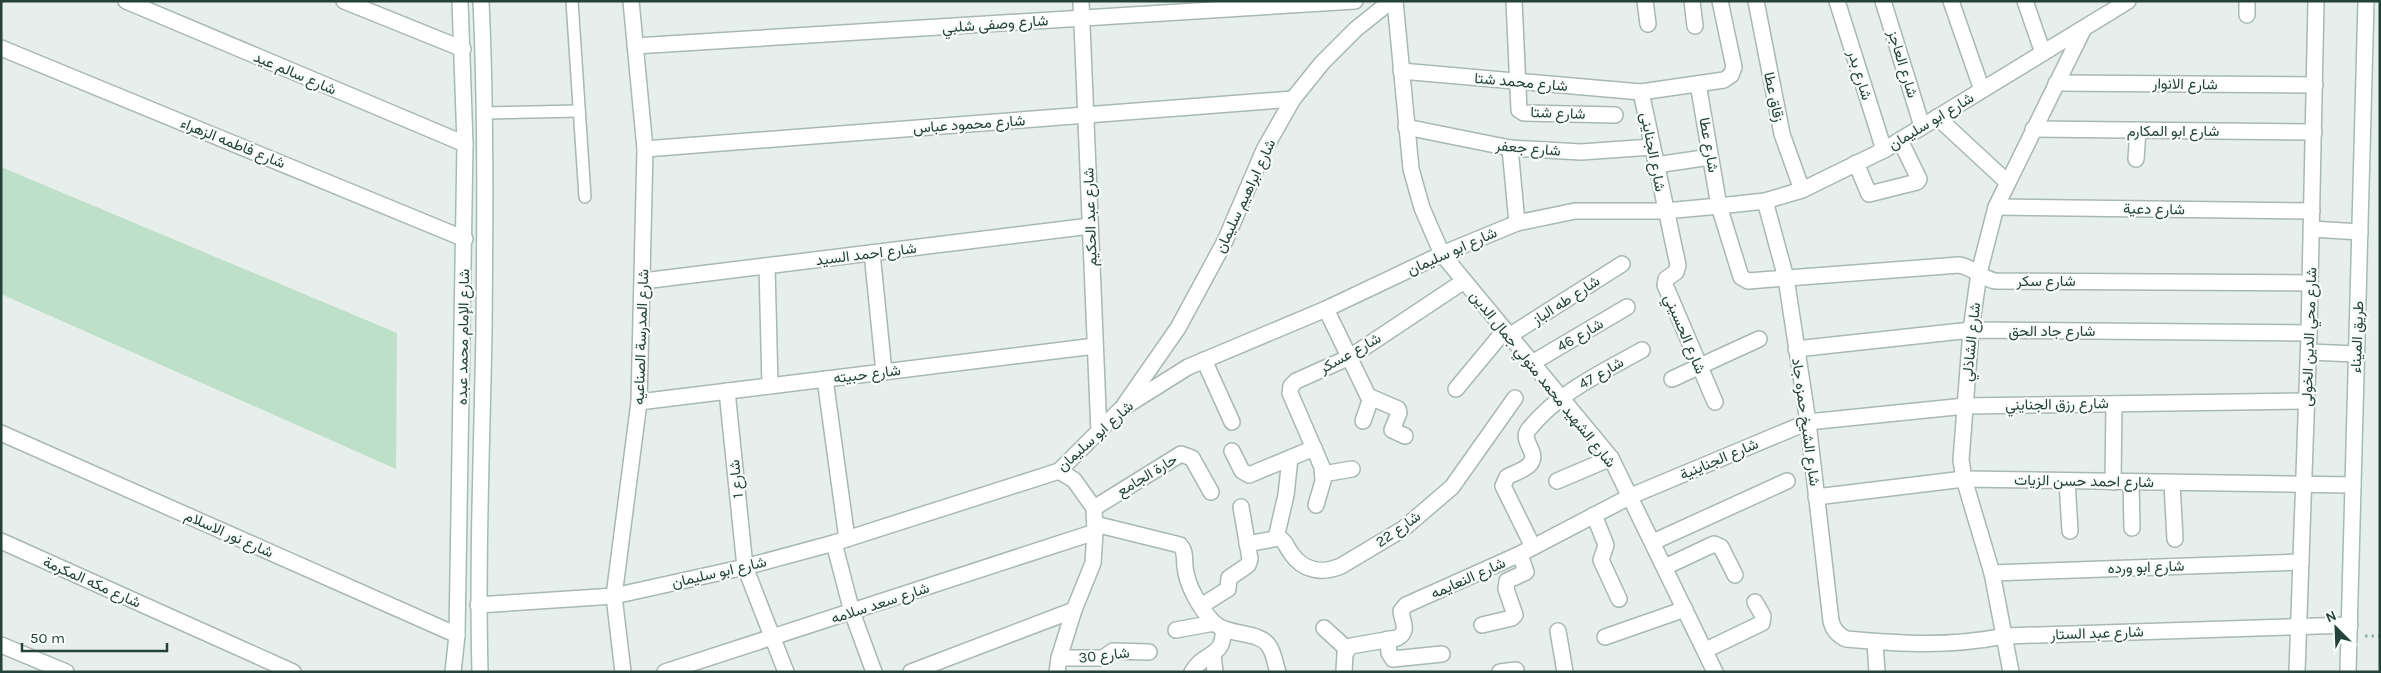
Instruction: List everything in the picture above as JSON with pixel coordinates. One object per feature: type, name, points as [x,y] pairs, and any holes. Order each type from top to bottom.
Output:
[{"type":"street","name":"شارع سالم عيد","points":[[126,1],[465,144]]},
{"type":"street","points":[[344,1],[463,49]]},
{"type":"street","name":"شارع الإمام محمد عبده","points":[[453,672],[457,635],[465,144],[460,1]]},
{"type":"street","name":"شارع الإمام محمد عبده","points":[[480,672],[478,605],[484,339],[484,114],[481,1]]},
{"type":"street","name":"شارع المدرسة الصناعيه","points":[[623,672],[614,596],[639,402],[645,149],[631,1]]},
{"type":"street","name":"شارع عبد الحكيم","points":[[1080,1],[1099,433]]},
{"type":"street","name":"شارع وصفى شلبي","points":[[635,46],[1355,1]]},
{"type":"street","name":"شارع الشهيد محمد متولي جمال الدين","points":[[1393,1],[1411,169],[1422,208],[1442,254],[1611,458],[1706,650],[1710,671]]},
{"type":"street","name":"شارع ابراهيم سليمان","points":[[1121,409],[1178,328],[1225,241],[1264,150],[1293,99],[1322,63],[1356,29],[1393,1]]},
{"type":"street","name":"شارع شتا","points":[[1514,1],[1519,108],[1524,112],[1615,115]]},
{"type":"street","points":[[1645,1],[1648,24]]},
{"type":"street","points":[[1692,1],[1695,26]]},
{"type":"street","name":"شارع محمد شتا","points":[[1401,71],[1641,92],[1728,78],[1734,67],[1720,1]]},
{"type":"street","name":"زقاق عطا","points":[[1756,1],[1782,134],[1802,190]]},
{"type":"street","name":"شارع بدر","points":[[1837,1],[1884,150]]},
{"type":"street","name":"شارع العاجز","points":[[1883,1],[1922,126]]},
{"type":"street","points":[[1951,1],[1982,90]]},
{"type":"street","points":[[2025,1],[2043,53]]},
{"type":"street","name":"شارع ابو سليمان","points":[[478,605],[614,596],[745,567],[841,541],[1059,471],[1121,409],[1188,367],[1326,309],[1442,254],[1517,223],[1575,211],[1665,211],[1765,200],[1802,190],[1884,150],[2084,28],[2107,7],[2128,1]]},
{"type":"street","name":"شارع محي الدين الخولى","points":[[2297,672],[2309,352],[2316,1]]},
{"type":"street","name":"طريق الميناء","points":[[2348,672],[2366,1]]},
{"type":"street","name":"شارع الشاذلي","points":[[2011,672],[1992,572],[1964,479],[1961,460],[1971,330],[1979,273],[1996,207],[2006,181],[2084,28]]},
{"type":"street","name":"شارع فاطمه الزهراء","points":[[1,48],[464,239]]},
{"type":"street","name":"شارع الانوار","points":[[2056,83],[2315,85]]},
{"type":"street","name":"شارع عطا","points":[[1698,84],[1719,206]]},
{"type":"street","name":"شارع الجناينى","points":[[1641,92],[1665,211]]},
{"type":"street","name":"شارع محمود عباس","points":[[645,149],[1293,99]]},
{"type":"street","points":[[1937,117],[2006,181]]},
{"type":"street","name":"شارع جعفر","points":[[1406,127],[1510,148],[1581,152],[1652,147]]},
{"type":"street","name":"شارع ابو المكارم","points":[[2033,129],[2314,132]]},
{"type":"street","points":[[2136,159],[2138,130]]},
{"type":"street","points":[[1856,163],[1869,194],[1917,182],[1919,179],[1900,140]]},
{"type":"street","points":[[1510,148],[1517,223]]},
{"type":"street","points":[[1656,165],[1710,157]]},
{"type":"street","name":"شارع الشيخ حمزه جاد","points":[[1765,200],[1786,278],[1808,422],[1831,621],[1836,632],[1846,640]]},
{"type":"street","points":[[1719,206],[1743,279],[1750,282],[1786,278]]},
{"type":"street","name":"شارع دعية","points":[[1996,207],[2312,211]]},
{"type":"street","name":"شارع الحسيني","points":[[1665,211],[1678,264],[1676,272],[1666,279],[1664,286],[1715,402]]},
{"type":"street","name":"شارع احمد السيد","points":[[643,281],[1090,226]]},
{"type":"street","points":[[2312,229],[2360,232]]},
{"type":"street","points":[[872,253],[884,372]]},
{"type":"street","name":"شارع طه الباز","points":[[1456,390],[1507,333],[1622,264]]},
{"type":"street","name":"شارع سكر","points":[[1786,278],[1959,265],[1973,268],[1984,277],[1995,281],[2310,283]]},
{"type":"street","points":[[767,266],[770,386]]},
{"type":"street","name":"شارع عسكر","points":[[1323,474],[1290,393],[1291,386],[1296,381],[1350,357],[1464,281]]},
{"type":"street","name":"شارع 46","points":[[1532,363],[1628,307]]},
{"type":"street","points":[[1326,309],[1370,398],[1398,409],[1391,428],[1405,436]]},
{"type":"street","name":"شارع جاد الحق","points":[[1796,349],[1971,330],[2309,333]]},
{"type":"street","points":[[1672,379],[1759,339]]},
{"type":"street","name":"شارع حبيته","points":[[639,402],[1095,346]]},
{"type":"street","name":"شارع 47","points":[[1526,551],[1504,483],[1507,477],[1527,467],[1532,461],[1533,454],[1526,441],[1526,434],[1560,397],[1642,350]]},
{"type":"street","points":[[2309,352],[2356,354]]},
{"type":"street","points":[[1204,360],[1232,422]]},
{"type":"street","points":[[825,379],[841,541],[852,612],[874,672]]},
{"type":"street","name":"شارع 1","points":[[727,391],[745,567],[786,672]]},
{"type":"street","points":[[1363,421],[1370,398]]},
{"type":"street","name":"شارع 22","points":[[1276,538],[1284,541],[1290,553],[1299,563],[1308,568],[1319,571],[1341,566],[1403,529],[1452,487],[1515,398]]},
{"type":"street","name":"شارع رزق الجنايني","points":[[1808,422],[1965,406],[2307,401]]},
{"type":"street","points":[[2113,482],[2114,404]]},
{"type":"street","name":"شارع الجناينية","points":[[1630,496],[1808,422]]},
{"type":"street","name":"شارع نور الاسلام","points":[[1,433],[457,635]]},
{"type":"street","points":[[1232,451],[1242,471],[1250,475],[1314,448]]},
{"type":"street","name":"حارة الجامع","points":[[1094,508],[1181,454],[1192,458],[1211,492]]},
{"type":"street","points":[[1247,544],[1276,538],[1286,495],[1290,458]]},
{"type":"street","points":[[1556,481],[1611,458]]},
{"type":"street","points":[[1316,505],[1323,474],[1352,469]]},
{"type":"street","points":[[1058,665],[1074,610],[1093,563],[1095,528],[1094,508],[1074,480],[1059,471]]},
{"type":"street","name":"شارع احمد حسن الزيات","points":[[1816,497],[1964,479],[2353,485]]},
{"type":"street","points":[[1653,542],[1787,481]]},
{"type":"street","points":[[2066,481],[2070,531]]},
{"type":"street","points":[[2130,482],[2132,528]]},
{"type":"street","points":[[2172,483],[2175,539]]},
{"type":"street","name":"شارع النعايمه","points":[[1388,639],[1400,636],[1404,632],[1400,614],[1404,606],[1526,551],[1630,496]]},
{"type":"street","points":[[1201,606],[1228,589],[1229,578],[1248,565],[1247,544],[1241,507]]},
{"type":"street","points":[[1594,515],[1606,545],[1606,550],[1601,558],[1602,562],[1620,599]]},
{"type":"street","points":[[1095,528],[1180,545],[1184,552],[1185,566],[1191,588],[1201,606],[1219,626],[1222,643],[1213,655],[1202,660],[1192,672]]},
{"type":"street","name":"شارع سعد سلامه","points":[[665,672],[852,612],[1095,528]]},
{"type":"street","name":"شارع مكه المكرمة","points":[[1,541],[293,672]]},
{"type":"street","points":[[1665,567],[1717,545],[1721,547],[1735,574]]},
{"type":"street","points":[[1482,625],[1512,618],[1515,615],[1506,583],[1526,572],[1526,551]]},
{"type":"street","name":"شارع ابو ورده","points":[[1992,572],[2301,562]]},
{"type":"street","points":[[1706,650],[1762,623],[1763,616],[1755,602]]},
{"type":"street","points":[[1605,638],[1685,609]]},
{"type":"street","points":[[911,672],[1074,610]]},
{"type":"street","name":"شارع عبد الستار","points":[[1846,640],[1935,646],[1977,642],[2004,636],[2350,625]]},
{"type":"street","points":[[1176,630],[1219,626],[1264,640],[1269,646],[1278,672]]},
{"type":"street","points":[[1324,628],[1347,649]]},
{"type":"street","points":[[1558,631],[1565,672]]},
{"type":"street","points":[[1344,672],[1343,658],[1347,649],[1355,645],[1388,639],[1389,654],[1393,659],[1442,654]]},
{"type":"street","points":[[1875,642],[1877,672]]},
{"type":"street","points":[[1,645],[66,672]]},
{"type":"street","name":"شارع 30","points":[[1058,665],[1101,659],[1113,651],[1149,652]]},
{"type":"street","points":[[1213,655],[1215,672]]},
{"type":"street","points":[[1500,672],[1516,670]]},
{"type":"lane","points":[[572,1],[585,197]]},
{"type":"lane","points":[[484,114],[580,111]]},
{"type":"green space","points":[[1,167],[397,333],[396,469],[1,294]]}]
